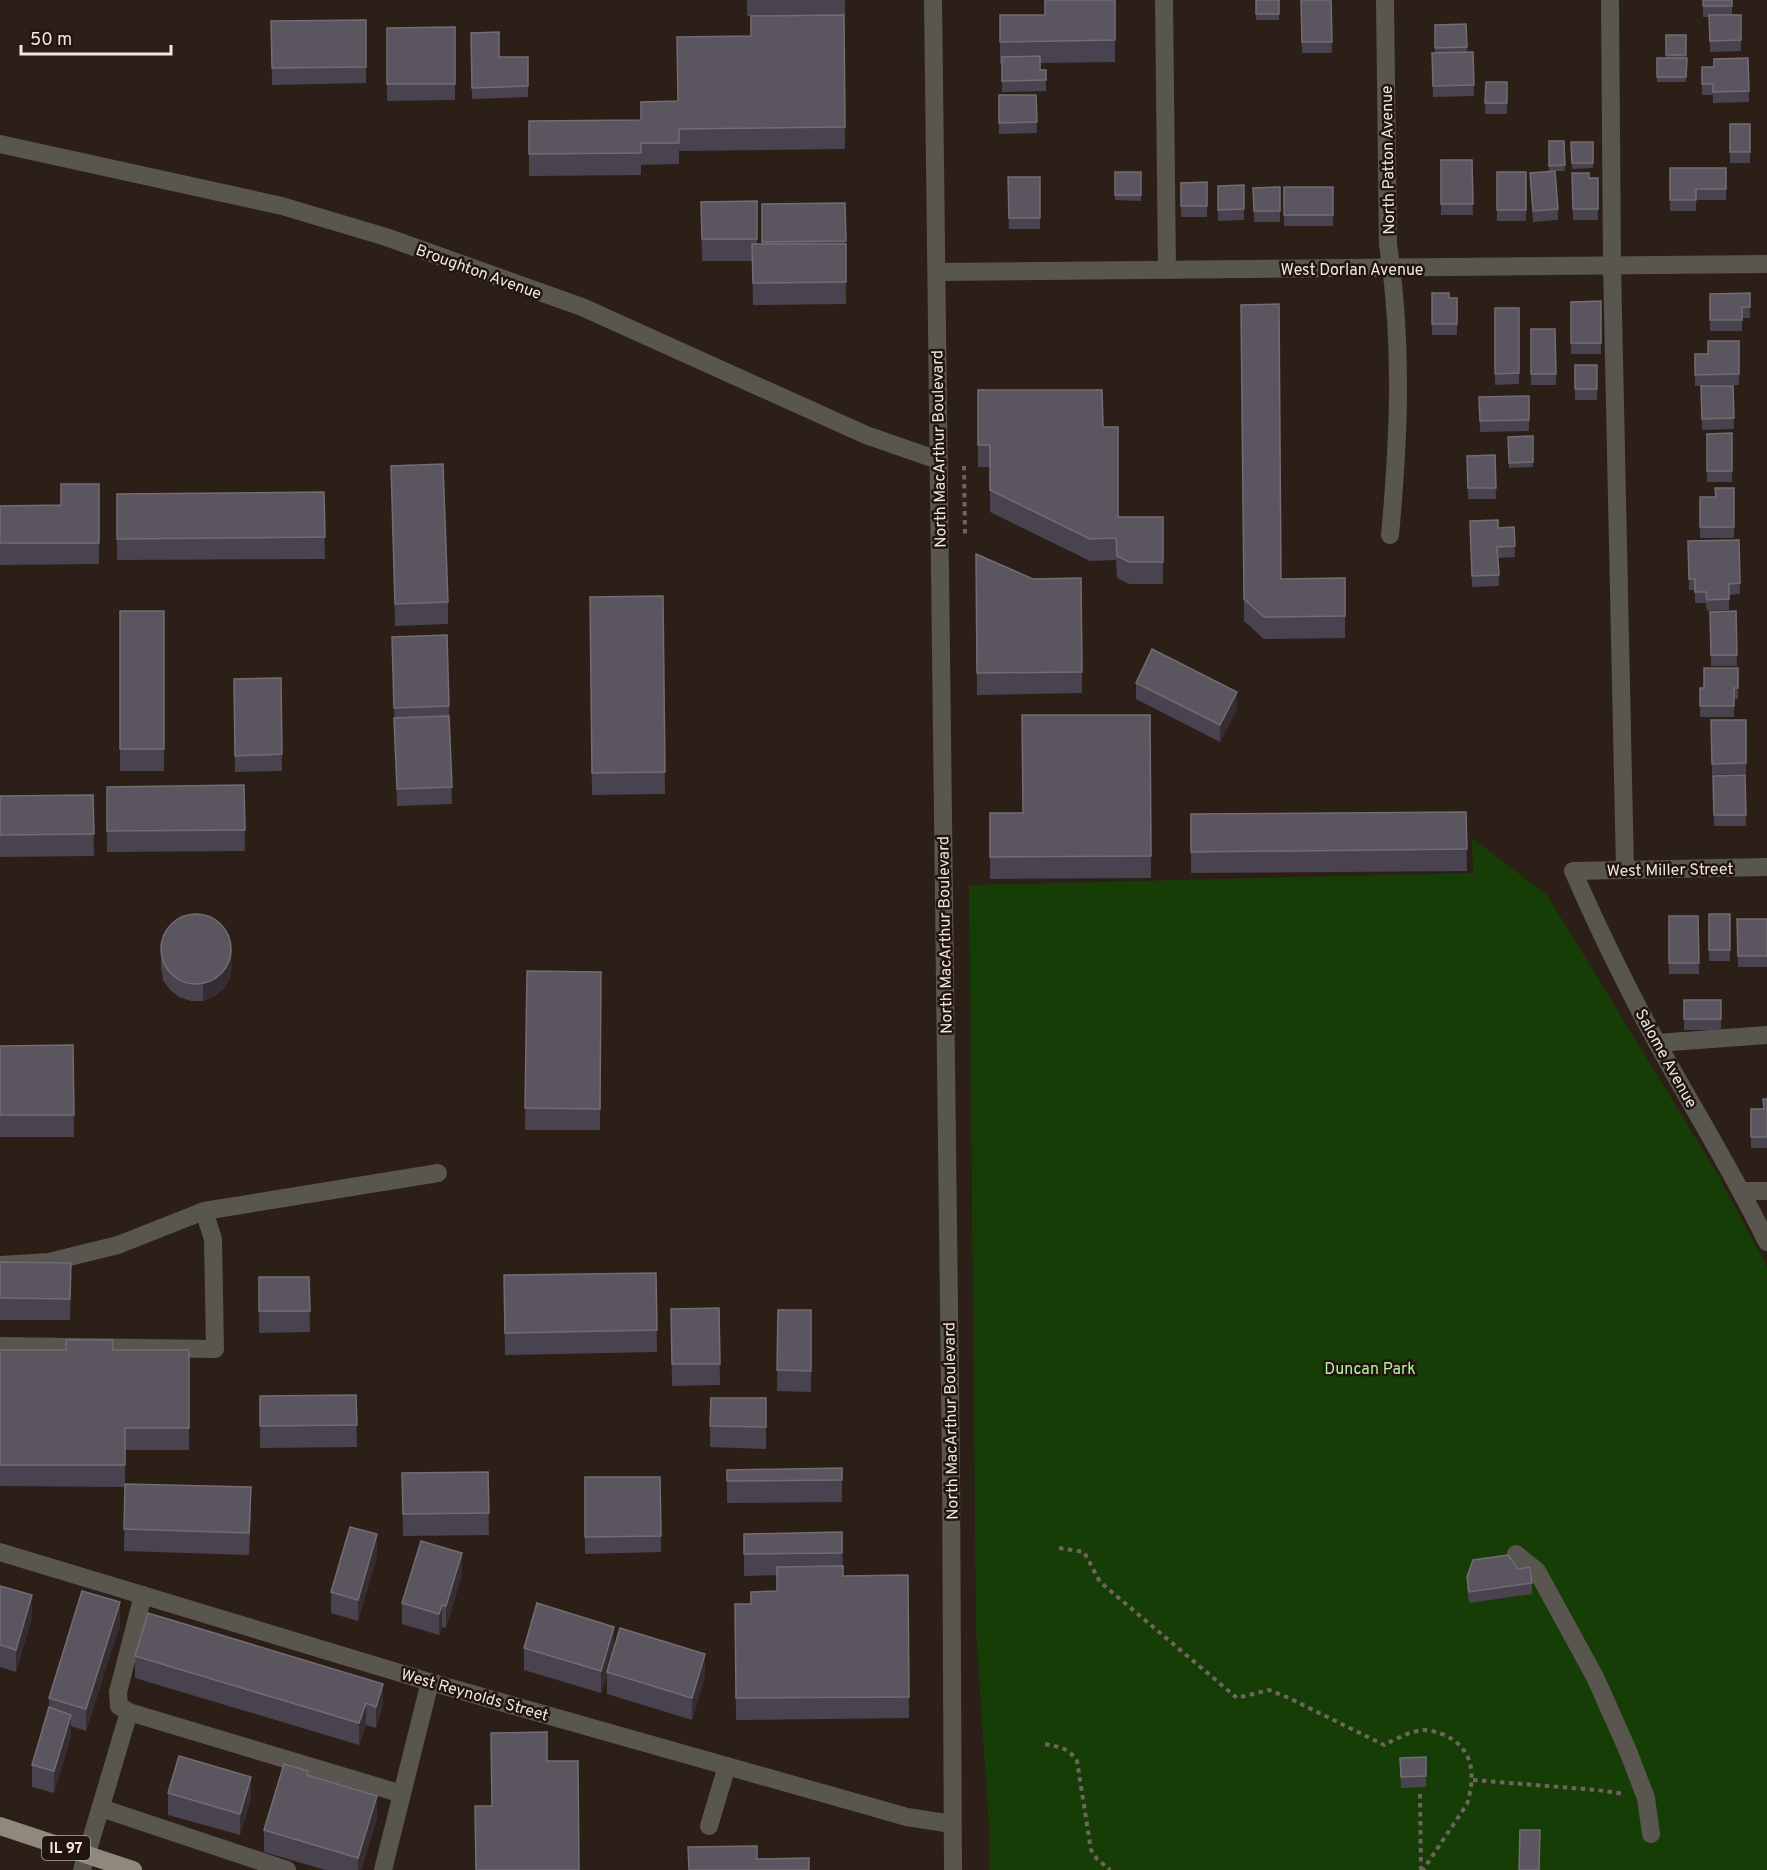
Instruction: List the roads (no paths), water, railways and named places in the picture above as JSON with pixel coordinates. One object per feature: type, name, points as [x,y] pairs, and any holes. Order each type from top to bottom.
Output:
[{"type":"main road","name":"IL 97","points":[[0,1826],[85,1862],[133,1870]]},
{"type":"street","name":"North MacArthur Boulevard","points":[[933,0],[951,1470],[953,1870]]},
{"type":"street","points":[[1164,0],[1167,270]]},
{"type":"street","name":"North Patton Avenue","points":[[1385,0],[1388,245],[1392,268],[1396,330],[1398,430],[1389,535]]},
{"type":"street","points":[[1610,0],[1612,266],[1625,870]]},
{"type":"street","name":"Broughton Avenue","points":[[0,144],[282,206],[386,237],[582,307],[866,435],[938,460]]},
{"type":"street","name":"West Dorlan Avenue","points":[[937,272],[1767,264]]},
{"type":"street","name":"West Miller Street","points":[[1573,871],[1767,867]]},
{"type":"street","name":"Salome Avenue","points":[[1573,871],[1597,928],[1658,1043],[1742,1191],[1767,1242]]},
{"type":"street","points":[[1658,1043],[1767,1035]]},
{"type":"street","points":[[0,1265],[49,1262],[118,1245],[204,1210],[438,1173]]},
{"type":"street","points":[[1742,1191],[1767,1191]]},
{"type":"street","points":[[0,1346],[215,1349],[213,1239],[204,1210]]},
{"type":"street","name":"West Reynolds Street","points":[[0,1552],[430,1682],[907,1817],[952,1824]]},
{"type":"street","points":[[1516,1554],[1537,1571],[1579,1647],[1613,1717],[1646,1798],[1650,1834]]},
{"type":"street","points":[[143,1595],[118,1692],[119,1706],[129,1712],[402,1794]]},
{"type":"street","points":[[383,1870],[430,1682]]},
{"type":"street","points":[[85,1862],[129,1712]]},
{"type":"street","points":[[709,1826],[727,1766]]},
{"type":"street","points":[[101,1808],[287,1870]]},
{"type":"park label","name":"Duncan Park","points":[[1370,1368]]}]
